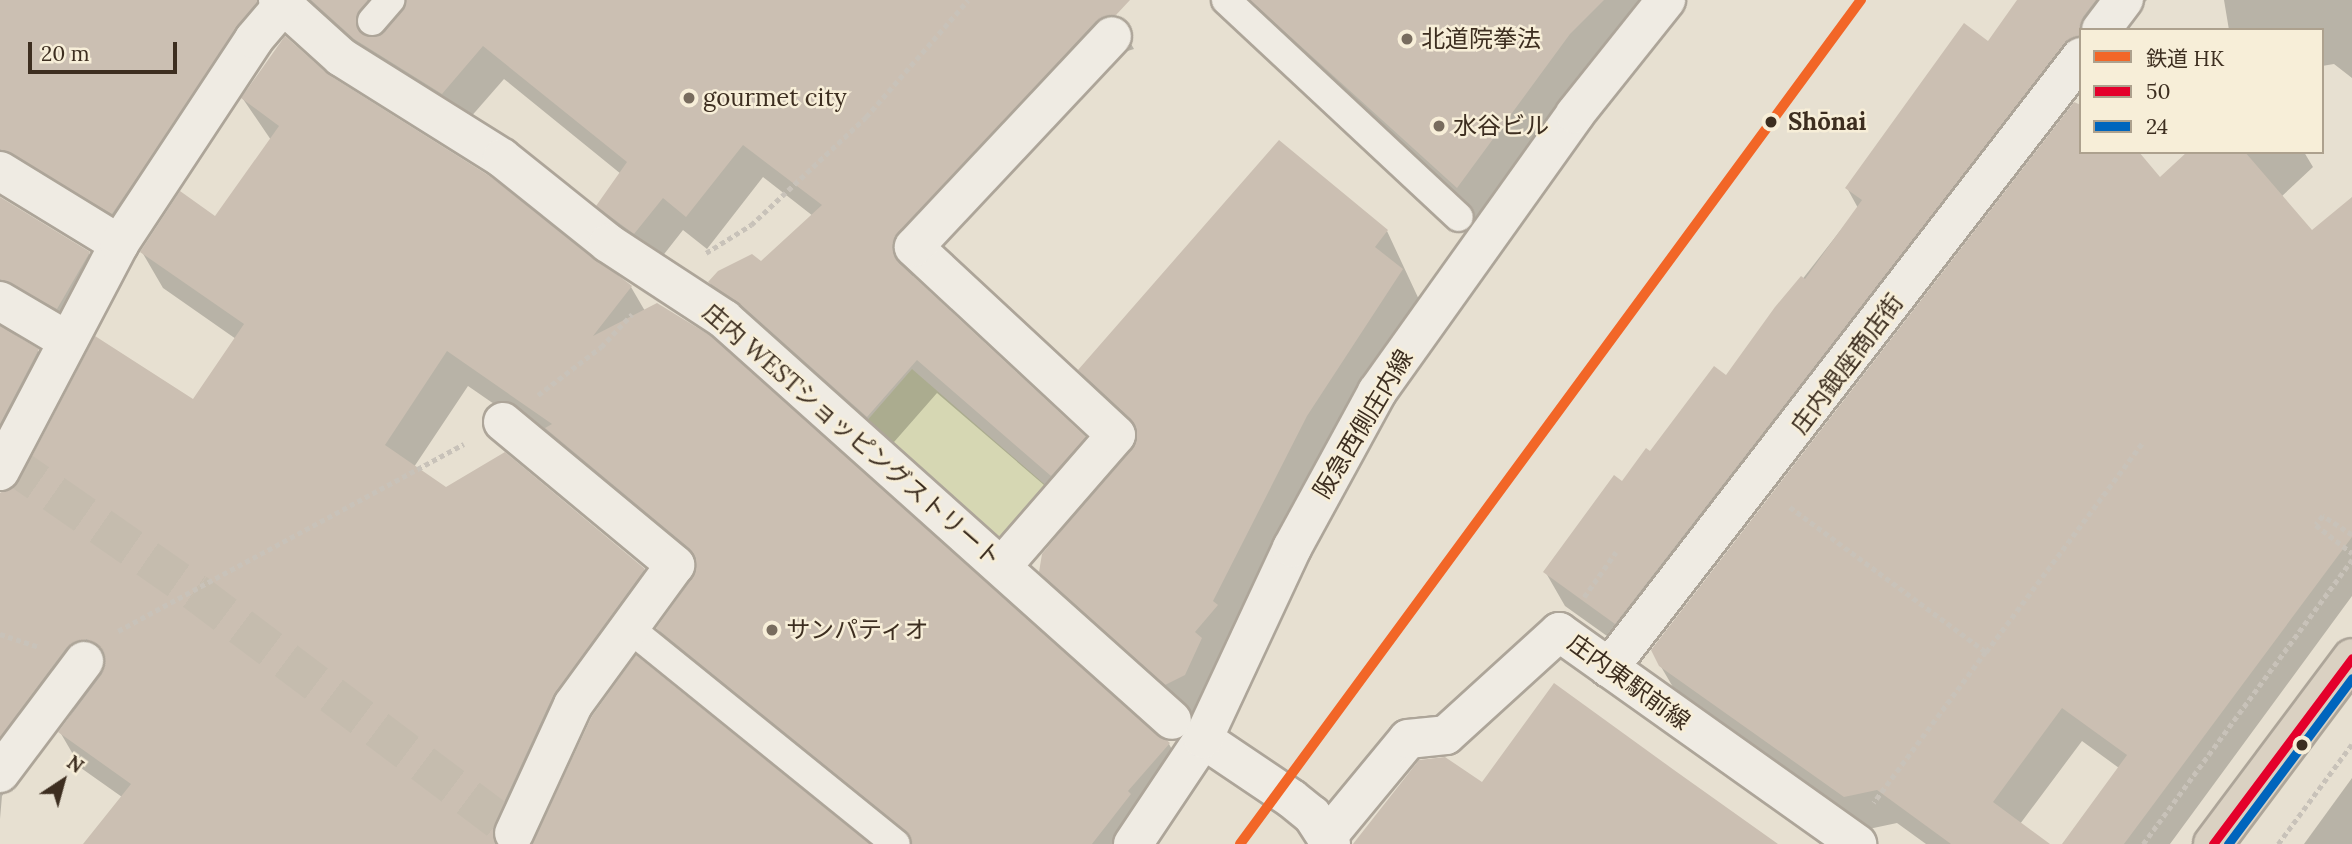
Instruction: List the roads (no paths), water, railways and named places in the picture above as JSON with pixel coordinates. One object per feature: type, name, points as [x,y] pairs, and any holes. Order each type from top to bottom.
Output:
[{"type":"highway","points":[[2213,844],[2352,658]]},
{"type":"street","name":"阪急西側庄内線","points":[[1133,844],[1188,729],[1377,393],[1575,114],[1666,0]]},
{"type":"street","points":[[2103,28],[2124,0]]},
{"type":"street","name":"庄内 WESTショッピングストリート","points":[[276,10],[341,57],[502,158],[608,243],[724,319],[1188,729],[1312,815],[1329,841]]},
{"type":"street","points":[[0,471],[66,340],[119,244],[276,10]]},
{"type":"street","points":[[1003,565],[1116,435],[914,247],[1112,36]]},
{"type":"street","name":"庄内銀座商店街","points":[[1609,668],[1756,482],[2079,60]]},
{"type":"street","points":[[0,171],[119,244]]},
{"type":"street","points":[[0,301],[66,340]]},
{"type":"street","points":[[503,422],[675,565],[573,705],[514,832]]},
{"type":"street","name":"庄内東駅前線","points":[[1329,841],[1408,738],[1446,735],[1559,632],[1853,841]]},
{"type":"street","points":[[0,773],[84,662]]},
{"type":"lane","points":[[1226,0],[1459,217]]},
{"type":"lane","points":[[629,628],[896,844]]},
{"type":"tunnel","points":[[7,461],[195,592],[529,844]]},
{"type":"rail line","name":"HK","points":[[1240,844],[1861,0]]},
{"type":"place","name":"北道院拳法","points":[[1407,39]]},
{"type":"place","name":"gourmet city","points":[[689,98]]},
{"type":"place","name":"Shōnai","points":[[1771,122]]},
{"type":"place","name":"水谷ビル","points":[[1439,126]]},
{"type":"place","name":"サンパティオ","points":[[772,630]]}]
